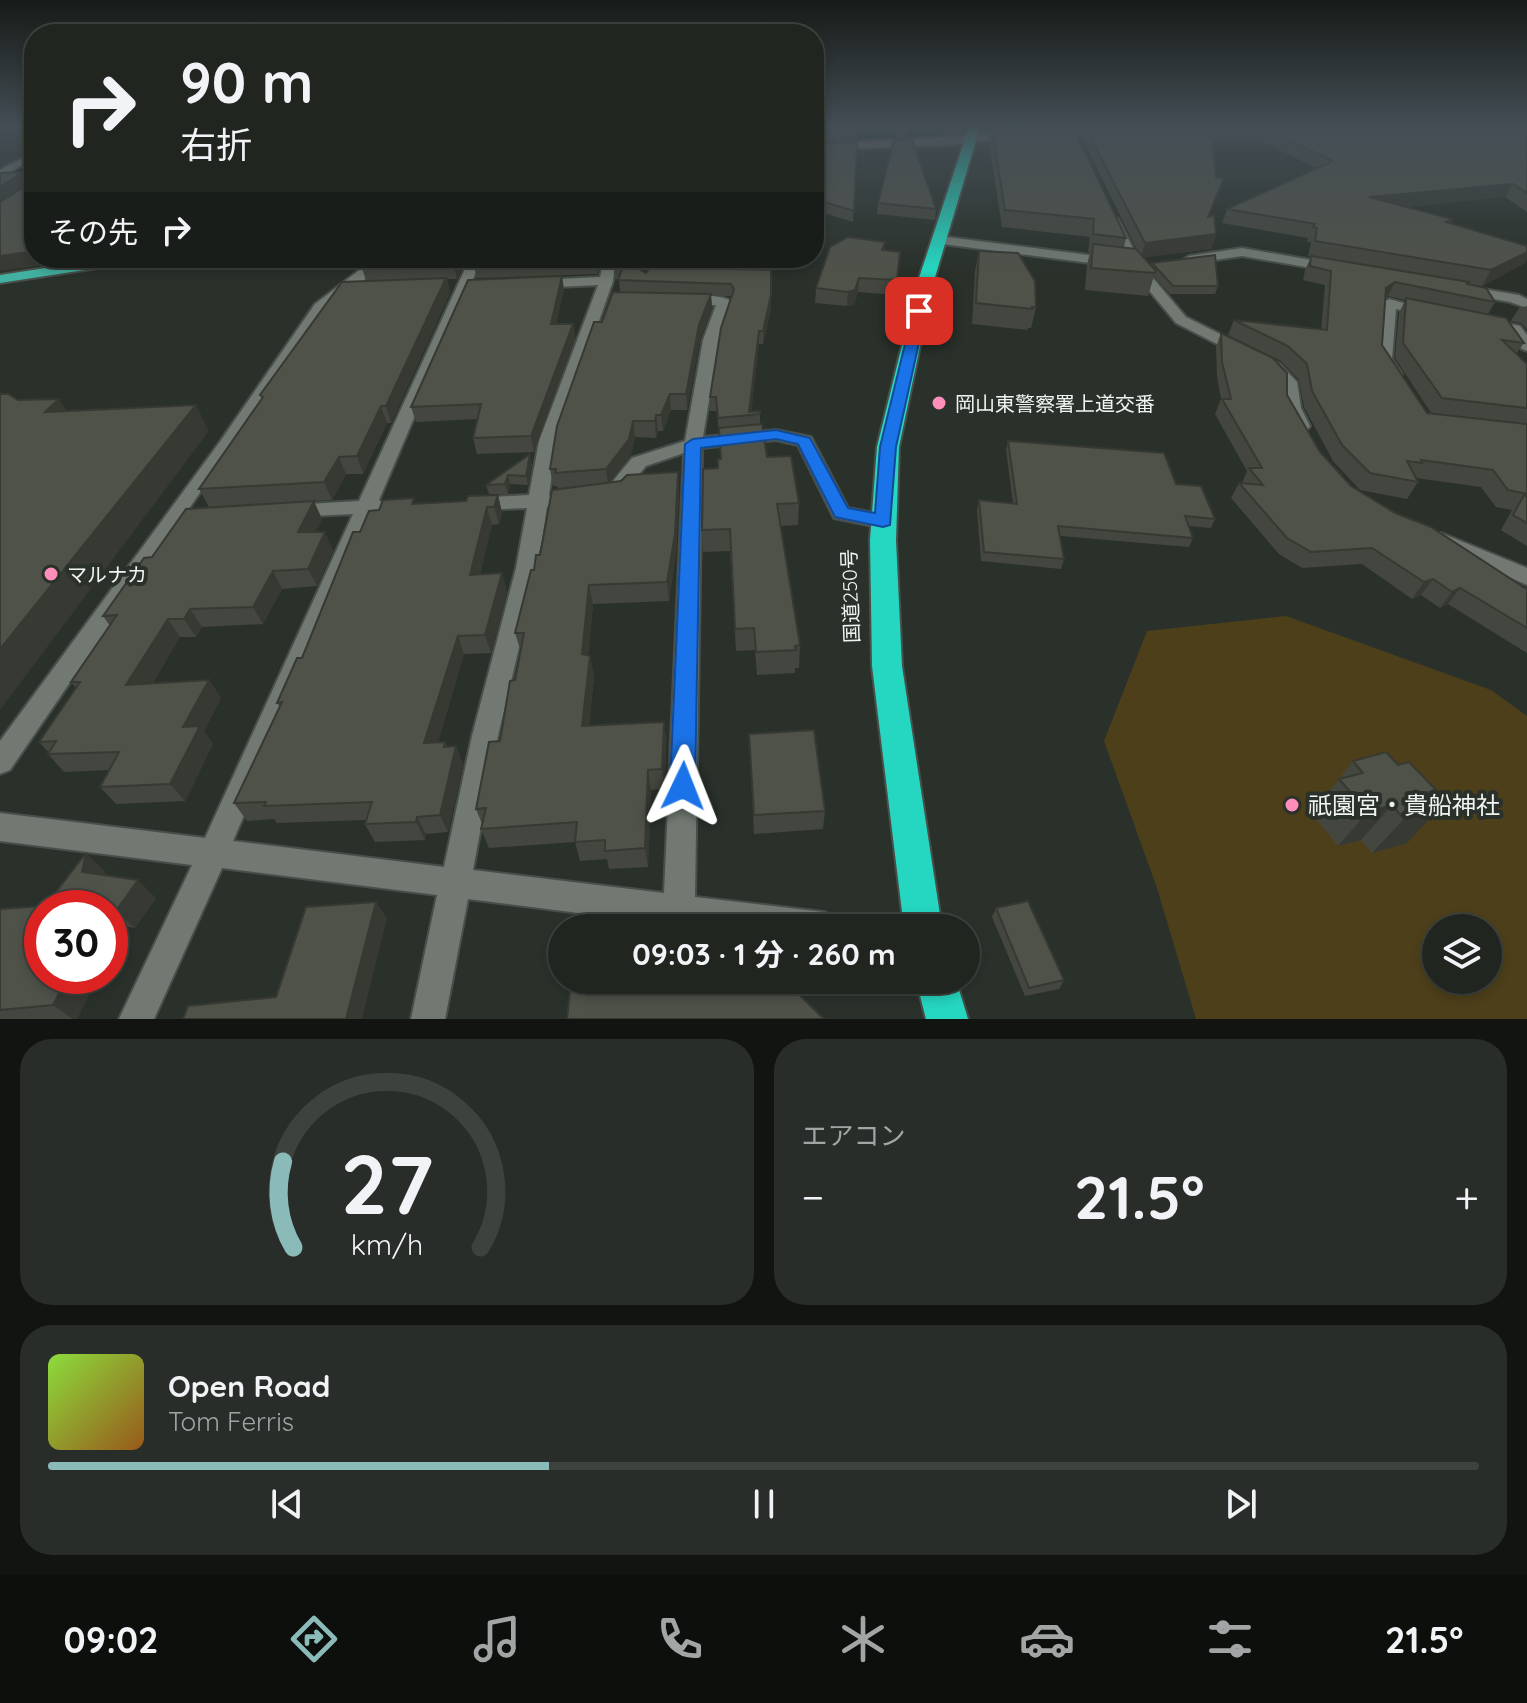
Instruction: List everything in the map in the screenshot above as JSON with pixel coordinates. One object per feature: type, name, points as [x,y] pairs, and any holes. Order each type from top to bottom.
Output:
[{"type":"highway","name":"国道250号","points":[[921,914],[887,666],[883,521],[888,447],[925,284],[958,175]]},
{"type":"highway","points":[[940,994],[947,1019]]},
{"type":"main road","points":[[0,279],[71,268]]},
{"type":"street","points":[[1108,208],[1142,265],[1181,320],[1274,367],[1291,385],[1292,408],[1310,443]]},
{"type":"street","points":[[939,240],[1142,265]]},
{"type":"street","points":[[1174,261],[1242,252],[1348,270]]},
{"type":"street","points":[[0,762],[320,307],[369,268]]},
{"type":"street","points":[[136,1019],[213,854],[472,268]]},
{"type":"street","points":[[428,1019],[485,736],[527,568],[548,441],[607,293],[609,268]]},
{"type":"street","points":[[527,284],[607,293]]},
{"type":"street","points":[[1454,288],[1514,298],[1527,306],[1519,315],[1515,329]]},
{"type":"street","points":[[342,290],[372,290]]},
{"type":"street","points":[[662,300],[724,301],[711,340],[693,444],[679,910]]},
{"type":"street","points":[[1400,384],[1384,359],[1389,303],[1445,315]]},
{"type":"street","points":[[1473,320],[1515,329],[1527,346]]},
{"type":"street","points":[[601,495],[616,493],[639,462],[693,444],[776,435],[805,441],[841,513],[883,521]]},
{"type":"street","points":[[460,504],[569,499]]},
{"type":"street","points":[[278,512],[398,506]]},
{"type":"street","points":[[174,518],[203,517]]},
{"type":"street","points":[[1420,532],[1527,577]]},
{"type":"street","points":[[0,827],[711,914]]},
{"type":"shaded area","points":[[1286,616],[1491,690],[1527,716],[1527,1019],[1196,1019],[1157,888],[1104,741],[1147,631]]},
{"type":"building","points":[[0,175],[19,175],[0,187]]},
{"type":"building","points":[[824,175],[856,175],[854,211],[824,202]]},
{"type":"building","points":[[885,175],[924,175],[936,209],[878,203]]},
{"type":"building","points":[[999,175],[1096,175],[1126,238],[1093,234],[1094,219],[1005,210]]},
{"type":"building","points":[[1110,175],[1216,175],[1224,178],[1208,217],[1214,215],[1216,234],[1145,243]]},
{"type":"building","points":[[1303,175],[1527,175],[1527,193],[1513,184],[1369,197],[1452,219],[1446,222],[1527,246],[1527,252],[1491,270],[1315,241],[1315,224],[1227,209]]},
{"type":"building","points":[[24,187],[24,253],[0,256],[0,202]]},
{"type":"building","points":[[848,237],[885,242],[882,250],[900,252],[897,280],[859,278],[855,290],[848,292],[816,288],[830,247]]},
{"type":"building","points":[[1093,244],[1136,249],[1156,271],[1091,268]]},
{"type":"building","points":[[979,251],[1018,253],[1035,281],[1036,307],[976,303]]},
{"type":"building","points":[[1215,255],[1218,286],[1173,286],[1152,263]]},
{"type":"building","points":[[1311,256],[1469,282],[1467,284],[1486,288],[1495,302],[1395,282],[1386,288],[1382,345],[1427,413],[1527,424],[1527,494],[1508,490],[1493,470],[1421,460],[1422,463],[1407,461],[1418,482],[1370,473],[1342,445],[1312,391],[1307,364],[1288,346],[1234,320],[1327,330],[1331,271],[1310,266]]},
{"type":"building","points":[[622,268],[637,268],[646,273],[650,268],[771,270],[771,295],[763,331],[759,331],[749,412],[760,411],[760,414],[718,418],[716,397],[710,397],[721,328],[734,289],[731,284],[618,280]]},
{"type":"building","points":[[562,276],[551,324],[573,324],[531,436],[473,438],[481,404],[411,407],[468,280]]},
{"type":"building","points":[[446,278],[386,406],[381,406],[357,456],[339,457],[324,482],[199,489],[263,397],[260,395],[342,282]]},
{"type":"building","points":[[613,292],[711,294],[699,325],[686,394],[670,394],[655,421],[633,421],[629,439],[606,469],[555,473],[556,469],[550,469],[557,426],[594,322],[602,322]]},
{"type":"building","points":[[1406,298],[1506,318],[1524,343],[1502,340],[1527,364],[1527,408],[1442,398],[1403,343]]},
{"type":"building","points":[[1221,333],[1273,358],[1287,373],[1287,395],[1320,452],[1351,486],[1395,513],[1431,527],[1527,587],[1527,628],[1460,588],[1452,592],[1433,579],[1424,582],[1372,548],[1311,552],[1287,538],[1239,483],[1263,485],[1249,468],[1262,468],[1222,399],[1231,399],[1222,362]]},
{"type":"building","name":"マルナカ","points":[[0,394],[8,394],[18,400],[59,399],[45,412],[196,405],[0,649]]},
{"type":"building","points":[[762,424],[767,457],[791,456],[799,503],[777,504],[800,645],[795,646],[796,650],[756,652],[754,628],[735,629],[730,529],[702,530],[703,469],[718,468],[718,459],[721,459],[719,428]]},
{"type":"building","points":[[1008,441],[1164,453],[1176,484],[1201,486],[1215,519],[1185,516],[1193,538],[1058,526],[1064,559],[984,552],[979,500],[1017,504]]},
{"type":"building","points":[[530,454],[526,476],[508,475],[505,484],[486,485]]},
{"type":"building","points":[[678,472],[675,534],[667,582],[589,585],[582,654],[590,656],[582,726],[664,722],[662,769],[648,770],[645,848],[605,851],[605,840],[575,842],[577,822],[481,829],[486,808],[476,809],[489,742],[500,741],[510,681],[515,680],[524,633],[515,633],[531,570],[534,570],[536,555],[540,555],[552,490],[621,481],[627,475]]},
{"type":"building","points":[[498,495],[494,507],[487,507],[470,575],[502,573],[485,635],[458,636],[424,743],[445,742],[444,747],[456,746],[440,815],[417,817],[416,822],[365,824],[372,802],[264,806],[266,802],[234,803],[282,702],[277,703],[297,658],[302,658],[353,532],[360,532],[369,511],[379,510],[383,500],[414,498],[412,504],[466,501],[468,496]]},
{"type":"building","points":[[1524,495],[1527,497],[1527,523],[1513,515]]},
{"type":"building","points":[[314,501],[298,532],[325,532],[308,569],[273,571],[253,607],[190,609],[184,619],[168,619],[126,685],[209,680],[183,727],[200,726],[170,784],[100,787],[119,752],[48,754],[56,741],[39,742],[80,682],[71,682],[117,615],[103,616],[144,558],[152,557],[186,509]]},
{"type":"building","points":[[814,730],[825,811],[754,815],[749,734]]},
{"type":"building","points":[[1386,752],[1398,765],[1409,762],[1436,790],[1425,793],[1440,808],[1404,819],[1392,805],[1368,812],[1339,779],[1363,773],[1353,761]]},
{"type":"building","points":[[86,853],[82,872],[138,880],[128,894],[128,890],[57,890]]},
{"type":"building","points":[[1028,901],[1064,980],[1029,988],[996,908]]},
{"type":"building","points":[[376,902],[346,1019],[183,1019],[188,1006],[276,997],[306,907]]},
{"type":"building","points":[[24,907],[24,994],[59,994],[53,1005],[0,1010],[0,909]]},
{"type":"building","points":[[570,994],[798,994],[824,1019],[567,1019]]},
{"type":"place","name":"岡山東警察署上道交番","points":[[939,403]]},
{"type":"place","name":"マルナカ","points":[[51,574]]},
{"type":"place","name":"祇園宮・貴船神社","points":[[1292,805]]},
{"type":"route","points":[[683,786],[693,444],[776,435],[805,441],[841,513],[883,521],[888,447],[919,311]]}]
